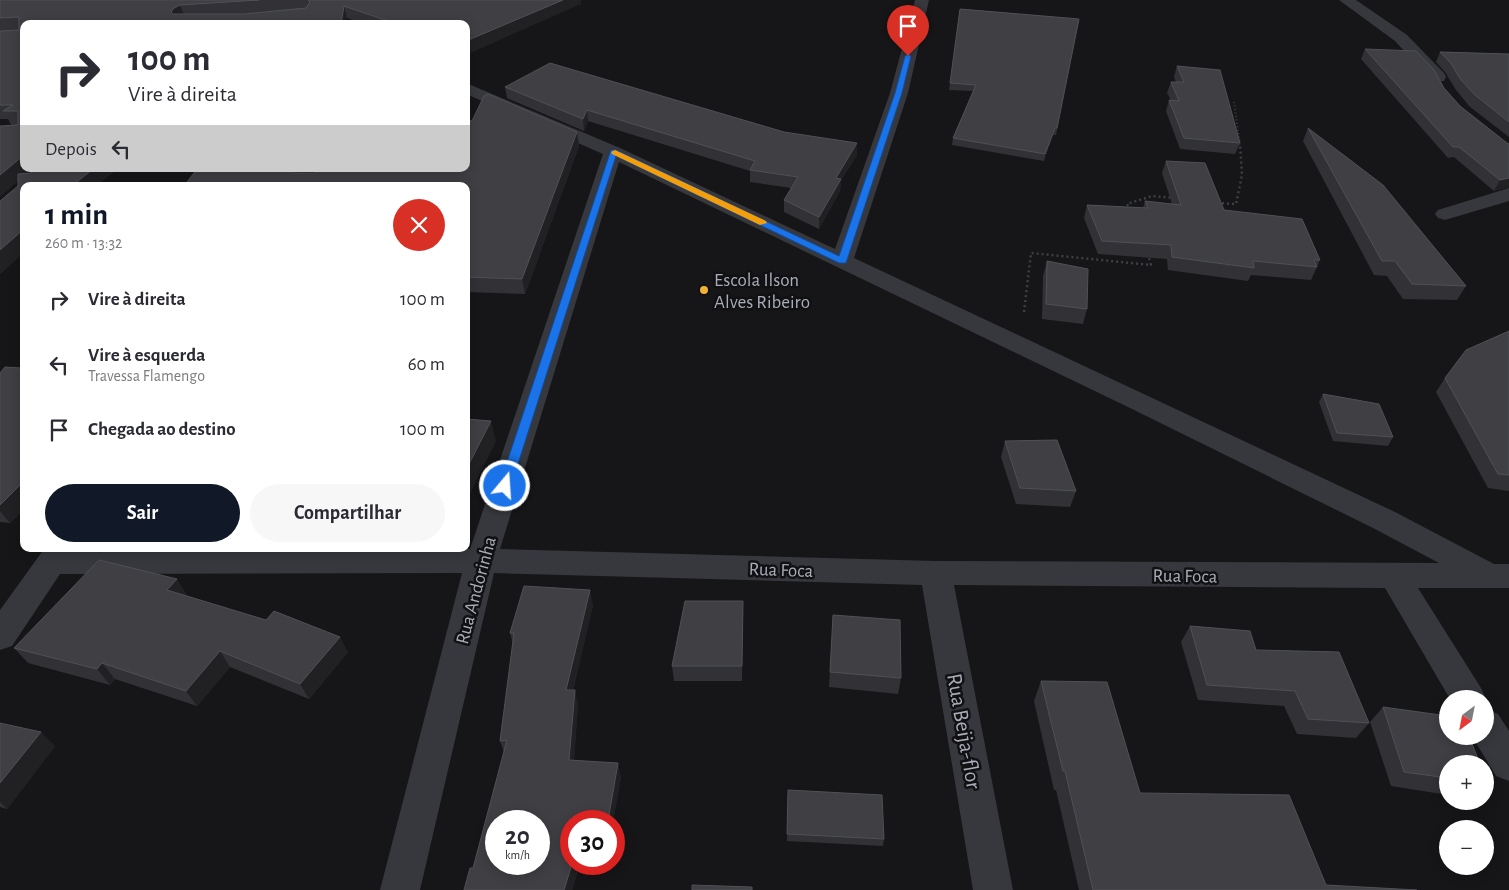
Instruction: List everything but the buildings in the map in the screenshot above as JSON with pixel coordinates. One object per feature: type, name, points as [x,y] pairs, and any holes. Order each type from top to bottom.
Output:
[{"type":"street","points":[[842,261],[898,93],[922,0]]},
{"type":"street","points":[[1346,0],[1401,38],[1438,77],[1446,93]]},
{"type":"street","points":[[470,90],[613,152],[1498,575]]},
{"type":"street","name":"Rua Andorinha","points":[[400,890],[482,561],[613,152]]},
{"type":"street","points":[[1445,214],[1509,194]]},
{"type":"street","points":[[0,636],[57,556]]},
{"type":"street","name":"Rua Foca","points":[[57,556],[482,561],[936,573],[1394,577],[1498,575]]},
{"type":"street","name":"Rua Beija-flor","points":[[936,573],[993,890]]},
{"type":"street","points":[[1394,577],[1463,690]]},
{"type":"street","points":[[1494,740],[1509,764]]},
{"type":"path","points":[[1217,203],[1236,204],[1242,175],[1240,141],[1234,102]]},
{"type":"path","points":[[1132,212],[1128,204],[1152,196],[1180,199]]},
{"type":"path","points":[[1019,345],[1031,253],[1151,265],[1146,247]]},
{"type":"slow traffic","points":[[615,152],[763,223]]},
{"type":"place","name":"Escola Ilson Alves Ribeiro","points":[[704,290]]},
{"type":"route","points":[[505,486],[613,152],[842,261],[898,93],[908,56]]}]
